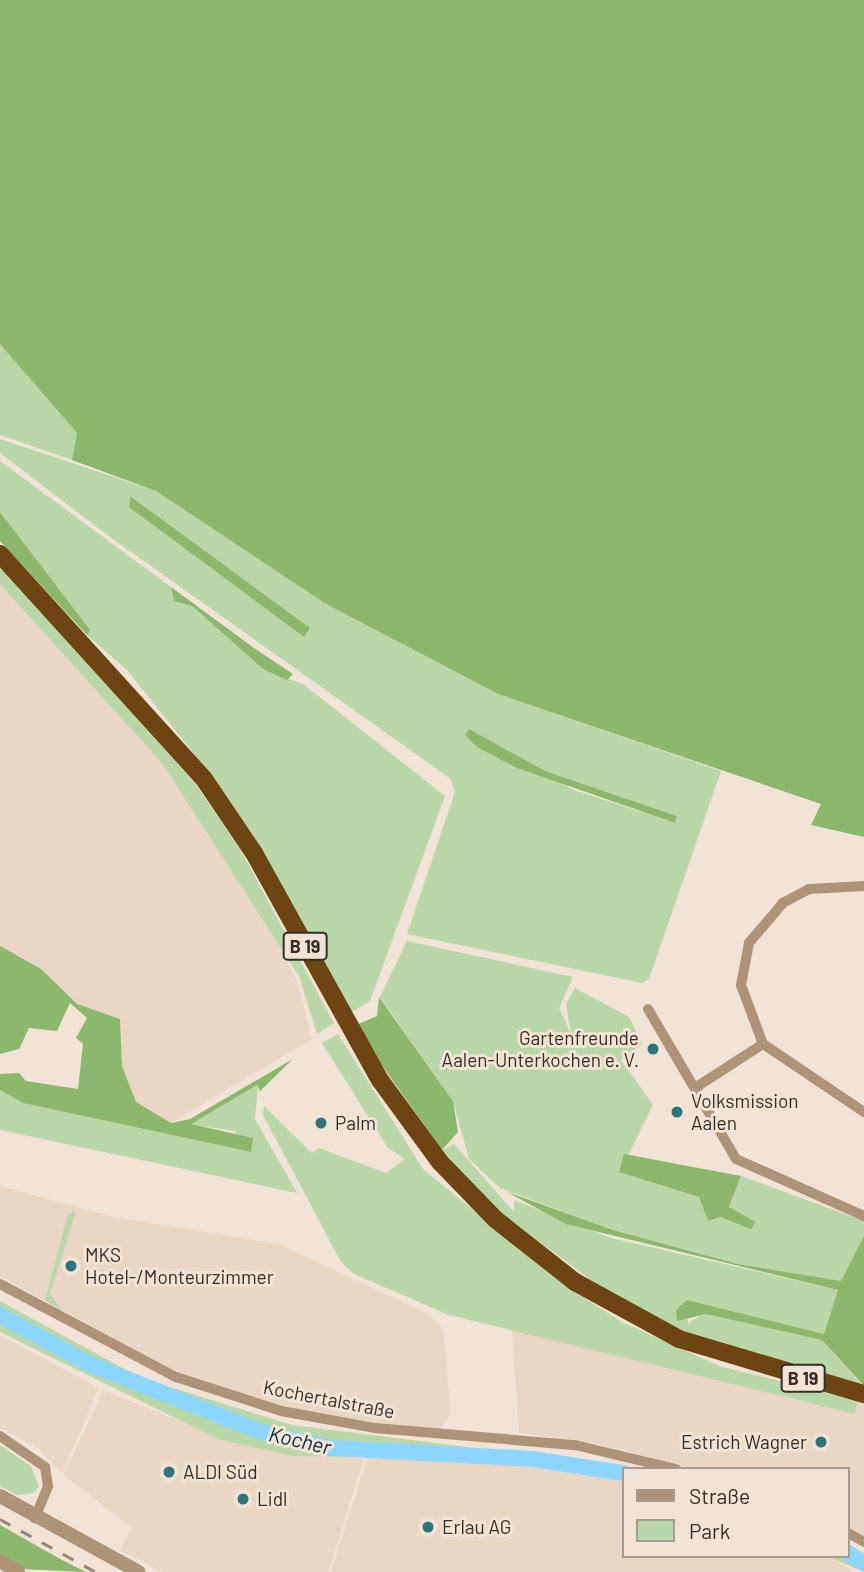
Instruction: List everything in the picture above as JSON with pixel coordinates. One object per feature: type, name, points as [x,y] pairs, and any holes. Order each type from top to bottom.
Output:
[{"type":"highway","name":"B 19","points":[[0,554],[204,779],[254,853],[380,1080],[445,1168],[495,1219],[575,1282],[679,1339],[864,1394]]},
{"type":"street","points":[[864,886],[809,889],[768,915],[749,943],[741,985],[763,1044],[864,1112]]},
{"type":"street","points":[[648,1009],[698,1086],[736,1159],[864,1216]]},
{"type":"street","points":[[698,1086],[763,1044]]},
{"type":"street","name":"Kochertalstraße","points":[[0,1284],[166,1373],[281,1411],[375,1428],[575,1446],[667,1467]]},
{"type":"street","points":[[0,1436],[45,1467],[48,1486],[35,1518]]},
{"type":"street","points":[[0,1496],[35,1518],[139,1572]]},
{"type":"street","points":[[0,1561],[19,1572]]},
{"type":"shaded area","points":[[0,579],[162,763],[278,942],[298,984],[312,1039],[171,1123],[136,1103],[122,1066],[120,1019],[62,999],[0,951]]},
{"type":"shaded area","points":[[0,1186],[110,1216],[278,1244],[425,1312],[443,1329],[451,1413],[439,1430],[375,1425],[284,1408],[178,1374],[0,1276]]},
{"type":"shaded area","points":[[512,1329],[855,1414],[858,1400],[864,1401],[864,1538],[850,1530],[850,1467],[686,1467],[598,1444],[519,1433]]},
{"type":"shaded area","points":[[0,1335],[99,1388],[62,1474],[39,1449],[0,1428]]},
{"type":"shaded area","points":[[103,1390],[214,1435],[364,1459],[328,1572],[162,1572],[120,1550],[132,1528],[64,1475]]},
{"type":"shaded area","points":[[465,1458],[622,1481],[622,1558],[830,1558],[855,1572],[331,1572],[367,1459]]},
{"type":"green space","points":[[0,0],[864,0],[864,837],[811,825],[821,804],[498,694],[326,604],[156,491],[72,460],[77,433],[0,344]]},
{"type":"green space","points":[[0,344],[77,433],[72,460],[0,435]]},
{"type":"green space","points":[[0,439],[156,491],[326,604],[498,694],[721,771],[649,979],[642,983],[407,934],[455,792],[451,779],[110,537],[0,453]],"holes":[[[469,730],[545,771],[677,816],[675,823],[574,790],[465,735]]]},
{"type":"green space","points":[[0,461],[171,587],[174,601],[192,606],[263,669],[303,684],[445,796],[370,1001],[349,1014],[210,774],[127,670],[87,635],[0,512]]},
{"type":"green space","points":[[130,496],[310,628],[304,637],[129,507]]},
{"type":"green space","points":[[0,512],[90,630],[87,635],[0,541]]},
{"type":"green space","points":[[0,566],[194,782],[240,849],[334,1023],[317,1034],[299,976],[162,763],[0,584]]},
{"type":"green space","points":[[171,587],[293,674],[287,680],[263,669],[192,606],[174,601]]},
{"type":"green space","points":[[469,729],[545,771],[677,816],[675,823],[517,768],[477,747],[465,735]]},
{"type":"green space","points":[[407,941],[573,977],[559,1008],[571,1034],[566,1004],[575,988],[629,1017],[642,1044],[621,1060],[653,1105],[620,1172],[699,1197],[708,1221],[719,1217],[750,1228],[756,1222],[729,1208],[741,1176],[864,1221],[864,1236],[841,1281],[738,1264],[613,1230],[500,1188],[469,1159],[453,1101],[380,997]]},
{"type":"green space","points":[[0,946],[41,969],[77,1004],[120,1019],[122,1066],[136,1102],[171,1123],[190,1119],[293,1059],[260,1091],[257,1085],[191,1124],[253,1138],[251,1152],[23,1103],[0,1090],[0,1074],[19,1073],[26,1081],[78,1089],[83,1044],[76,1038],[87,1018],[70,1003],[57,1031],[29,1028],[19,1049],[0,1054]]},
{"type":"green space","points":[[379,997],[453,1101],[458,1132],[442,1150],[354,1026],[377,1016]]},
{"type":"green space","points":[[338,1034],[423,1169],[567,1287],[622,1322],[722,1367],[858,1400],[855,1414],[449,1315],[354,1274],[341,1262],[263,1115],[264,1106],[312,1153],[319,1148],[386,1173],[405,1159],[388,1148],[322,1043]]},
{"type":"green space","points":[[258,1084],[255,1119],[297,1193],[0,1130],[0,1090],[23,1103],[251,1152],[234,1131],[190,1124]]},
{"type":"green space","points":[[454,1144],[514,1212],[514,1200],[611,1238],[838,1290],[824,1334],[687,1300],[688,1323],[705,1313],[822,1340],[862,1385],[686,1334],[611,1295],[497,1210],[442,1150]]},
{"type":"green space","points":[[624,1154],[741,1176],[729,1207],[756,1222],[751,1229],[720,1217],[708,1221],[699,1197],[619,1172]]},
{"type":"green space","points":[[507,1192],[613,1230],[738,1264],[841,1281],[864,1236],[864,1386],[822,1340],[706,1314],[677,1321],[676,1310],[687,1300],[824,1334],[838,1290],[566,1224]]},
{"type":"green space","points":[[76,1211],[50,1294],[61,1310],[45,1300],[68,1214]]},
{"type":"green space","points":[[0,1301],[141,1378],[292,1425],[624,1467],[622,1467],[622,1479],[469,1458],[292,1456],[218,1439],[0,1332]]},
{"type":"green space","points":[[0,1445],[31,1466],[39,1486],[33,1493],[17,1495],[0,1486]]},
{"type":"green space","points":[[0,1525],[86,1572],[20,1569],[0,1557]]},
{"type":"green space","points":[[850,1547],[864,1555],[864,1572],[831,1558],[850,1558]]},
{"type":"waterway","name":"Kocher","points":[[0,1315],[89,1364],[262,1432],[331,1448],[532,1459],[622,1473]]},
{"type":"waterway","name":"Kocher","points":[[850,1554],[864,1563]]},
{"type":"railway","points":[[0,1519],[96,1572]]},
{"type":"place","name":"Gartenfreunde Aalen-Unterkochen e. V.","points":[[653,1049]]},
{"type":"place","name":"Volksmission Aalen","points":[[677,1112]]},
{"type":"place","name":"Palm","points":[[321,1123]]},
{"type":"place","name":"MKS Hotel-/Monteurzimmer","points":[[71,1266]]},
{"type":"place","name":"Estrich Wagner","points":[[821,1442]]},
{"type":"place","name":"ALDI Süd","points":[[169,1472]]},
{"type":"place","name":"Lidl","points":[[243,1499]]},
{"type":"place","name":"Erlau AG","points":[[428,1527]]}]
